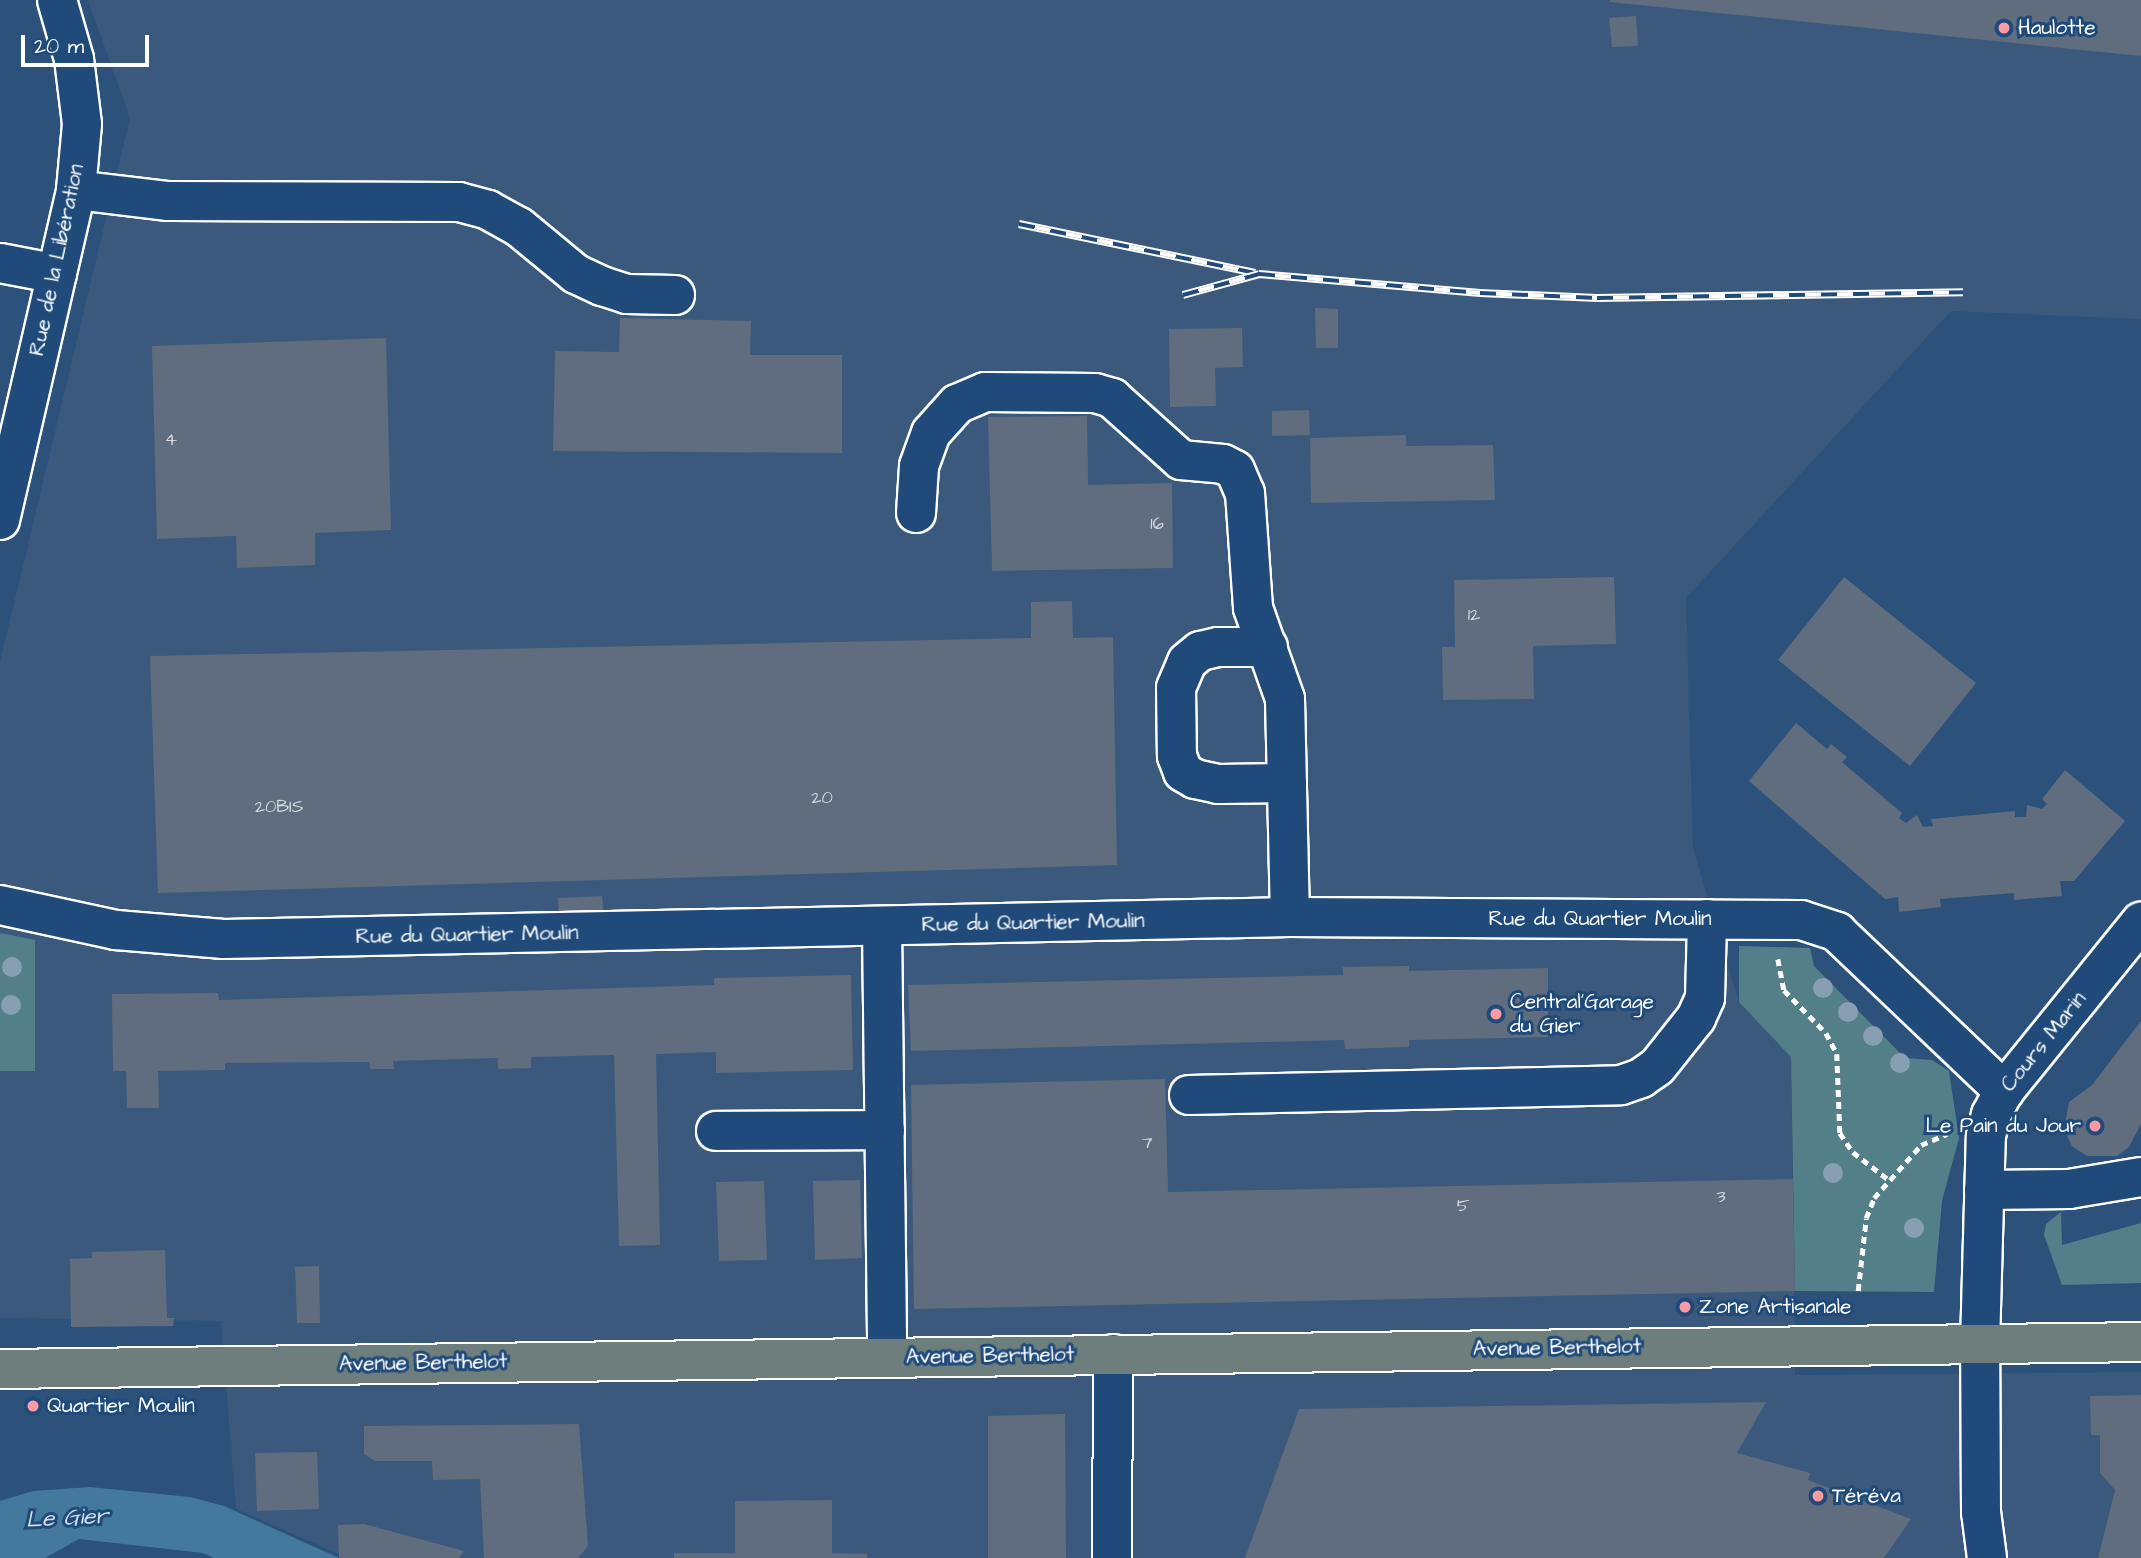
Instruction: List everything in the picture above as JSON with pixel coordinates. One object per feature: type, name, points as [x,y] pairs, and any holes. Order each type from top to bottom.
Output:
[{"type":"main road","name":"Avenue Berthelot","points":[[0,1368],[2141,1342]]},
{"type":"street","name":"Rue de la Libération","points":[[0,520],[76,190],[82,124],[74,60],[57,0]]},
{"type":"street","points":[[76,190],[168,201],[459,202],[488,210],[519,227],[576,274],[603,286],[626,294],[675,295]]},
{"type":"street","points":[[0,264],[57,274]]},
{"type":"street","points":[[916,513],[924,446],[957,404],[985,393],[1095,393],[1112,398],[1166,451],[1181,460],[1223,464],[1241,480],[1248,582],[1285,699],[1290,917]]},
{"type":"street","points":[[1268,646],[1218,647],[1200,651],[1187,662],[1176,688],[1177,756],[1183,772],[1195,779],[1218,784],[1287,783]]},
{"type":"street","name":"Rue du Quartier Moulin","points":[[0,905],[116,930],[224,939],[1290,917],[1815,922],[1837,932],[2004,1091]]},
{"type":"street","points":[[1189,1095],[1621,1085],[1641,1079],[1657,1067],[1696,1018],[1705,998],[1707,919]]},
{"type":"street","name":"Cours Marin","points":[[1987,1558],[1981,1512],[1980,1345],[1986,1136],[2004,1091],[2141,922]]},
{"type":"street","points":[[882,926],[887,1357]]},
{"type":"street","points":[[716,1130],[885,1130]]},
{"type":"street","points":[[1984,1190],[2058,1190],[2141,1177]]},
{"type":"street","points":[[1112,1558],[1113,1354]]},
{"type":"path","points":[[1777,920],[1779,980],[1792,1002],[1826,1033],[1837,1054],[1840,1133],[1853,1152],[1889,1180]]},
{"type":"path","points":[[1858,1292],[1866,1218],[1889,1180],[1921,1145],[1939,1135],[1986,1136]]},
{"type":"shaded area","points":[[88,0],[2141,0],[2141,319],[1951,311],[1686,598],[1693,848],[1739,1002],[1791,1056],[1795,1375],[2141,1372],[2141,1558],[348,1558],[236,1509],[221,1321],[0,1318],[0,662],[130,118]]},
{"type":"green space","points":[[0,933],[35,940],[35,1071],[0,1071]]},
{"type":"green space","points":[[1739,946],[1810,948],[1814,966],[1905,1058],[1932,1060],[1949,1071],[1959,1138],[1942,1201],[1934,1292],[1795,1291],[1791,1057],[1739,1002]]},
{"type":"green space","points":[[2061,1212],[2062,1245],[2141,1223],[2141,1283],[2062,1285],[2044,1235],[2046,1224]]},
{"type":"water","name":"Le Gier","points":[[90,1487],[190,1497],[224,1506],[339,1558],[214,1558],[203,1553],[79,1539],[45,1558],[0,1558],[0,1501],[33,1491]]},
{"type":"building","name":"Haulotte","points":[[2141,0],[2141,56],[1610,2]]},
{"type":"building","points":[[1636,16],[1638,46],[1612,47],[1609,18]]},
{"type":"building","points":[[1315,308],[1338,309],[1338,348],[1316,348]]},
{"type":"building","points":[[620,318],[751,321],[750,355],[842,355],[842,453],[553,451],[555,351],[619,352]]},
{"type":"building","points":[[1242,328],[1243,367],[1215,368],[1216,406],[1170,407],[1169,329]]},
{"type":"building","points":[[386,338],[391,530],[315,533],[315,565],[237,568],[236,536],[157,539],[152,346]]},
{"type":"building","points":[[1309,410],[1310,435],[1272,436],[1272,411]]},
{"type":"building","points":[[1087,416],[1088,485],[1172,483],[1173,568],[992,571],[988,417]]},
{"type":"building","points":[[1406,435],[1406,446],[1493,445],[1495,500],[1311,503],[1310,438]]},
{"type":"building","points":[[1614,577],[1616,644],[1533,646],[1534,699],[1443,700],[1442,647],[1455,647],[1454,580]]},
{"type":"building","points":[[1844,577],[1976,683],[1910,766],[1778,660]]},
{"type":"building","points":[[1072,601],[1073,638],[1113,637],[1117,865],[158,893],[150,656],[1031,638],[1031,602]]},
{"type":"building","points":[[1796,723],[1827,749],[1831,744],[1847,757],[1842,762],[1902,813],[1899,818],[1906,823],[1917,815],[1923,827],[1933,826],[1931,819],[2015,811],[2015,817],[2026,817],[2027,805],[2042,809],[2047,804],[2042,799],[2065,770],[2125,821],[2074,881],[2060,881],[2062,896],[2014,900],[2014,893],[1940,899],[1941,907],[1899,912],[1898,897],[1885,899],[1749,781]]},
{"type":"building","points":[[602,896],[604,919],[559,920],[558,898]]},
{"type":"building","points":[[1409,966],[1409,971],[1548,968],[1548,1037],[1409,1040],[1409,1047],[1345,1049],[1344,1040],[911,1051],[908,985],[1343,975],[1343,967]]},
{"type":"building","points":[[851,975],[853,1070],[716,1073],[716,1052],[656,1054],[660,1245],[619,1246],[614,1055],[531,1057],[531,1068],[498,1069],[498,1058],[393,1061],[394,1069],[370,1069],[369,1062],[225,1063],[225,1070],[158,1071],[159,1108],[127,1108],[126,1071],[113,1071],[112,994],[218,993],[219,1000],[714,985],[714,978]]},
{"type":"building","points":[[2141,1021],[2141,1124],[2129,1147],[2117,1156],[2087,1156],[2072,1146],[2064,1129],[2069,1102],[2092,1085]]},
{"type":"building","points":[[1165,1079],[1168,1192],[1793,1179],[1795,1291],[914,1309],[911,1085]]},
{"type":"building","points":[[860,1180],[862,1258],[815,1260],[813,1181]]},
{"type":"building","points":[[764,1181],[767,1260],[719,1261],[716,1182]]},
{"type":"building","points":[[165,1250],[167,1318],[174,1318],[173,1326],[71,1327],[70,1259],[92,1258],[92,1252]]},
{"type":"building","points":[[319,1266],[320,1323],[297,1323],[295,1267]]},
{"type":"building","points":[[2141,1395],[2141,1558],[2098,1558],[2115,1490],[2100,1473],[2100,1435],[2091,1435],[2090,1396]]},
{"type":"building","points":[[1766,1402],[1737,1453],[1810,1473],[1808,1480],[1911,1519],[1884,1558],[1245,1558],[1299,1409]]},
{"type":"building","points":[[1065,1414],[1066,1558],[988,1558],[988,1416]]},
{"type":"building","points":[[579,1424],[588,1546],[578,1558],[484,1558],[480,1479],[433,1480],[432,1461],[375,1461],[364,1454],[364,1426]]},
{"type":"building","points":[[317,1452],[319,1509],[257,1511],[255,1453]]},
{"type":"building","points":[[832,1500],[832,1553],[867,1554],[867,1558],[674,1558],[674,1553],[735,1553],[735,1501]]},
{"type":"building","points":[[364,1524],[464,1551],[459,1558],[339,1558],[338,1525]]},
{"type":"railway","points":[[1019,224],[1255,273]]},
{"type":"railway","points":[[1183,295],[1259,274],[1480,293],[1597,298],[1963,292]]},
{"type":"place","name":"Haulotte","points":[[2004,28]]},
{"type":"place","name":"Central'Garage du Gier","points":[[1496,1014]]},
{"type":"place","name":"Le Pain du Jour","points":[[2095,1126]]},
{"type":"place","name":"Zone Artisanale","points":[[1685,1307]]},
{"type":"place","name":"Quartier Moulin","points":[[33,1406]]},
{"type":"place","name":"Téréva","points":[[1818,1496]]}]
